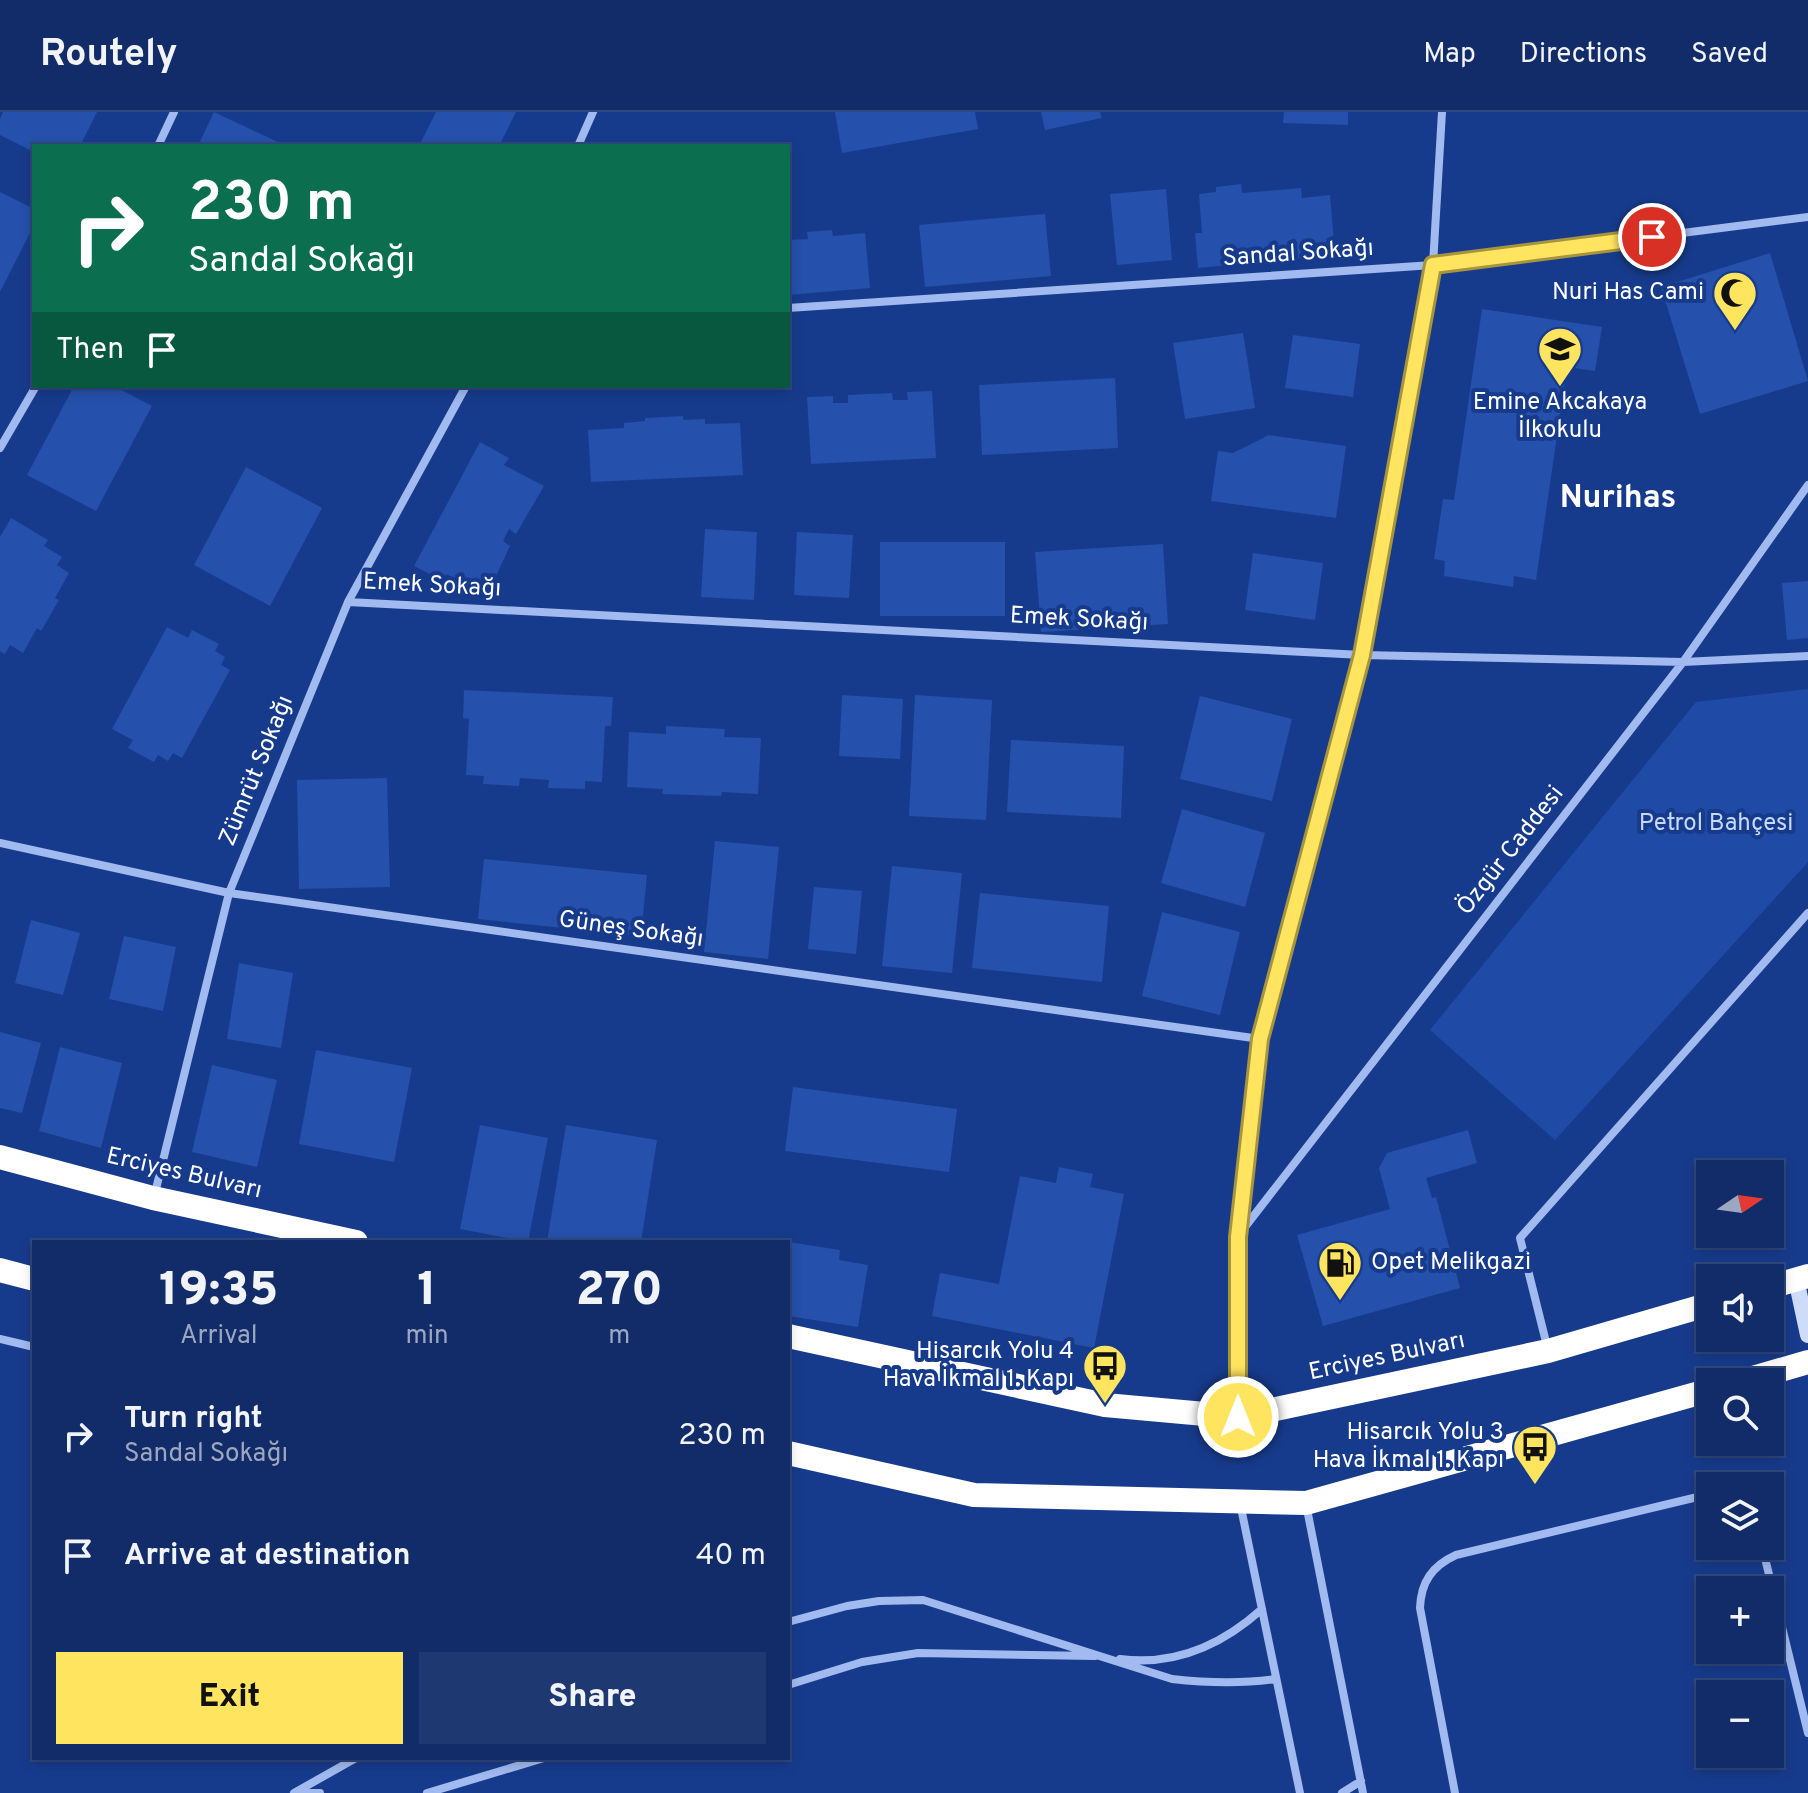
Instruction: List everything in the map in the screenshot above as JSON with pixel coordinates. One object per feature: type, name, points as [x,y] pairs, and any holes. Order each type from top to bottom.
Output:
[{"type":"highway","name":"Erciyes Bulvarı","points":[[0,1157],[153,1198],[347,1240]]},
{"type":"highway","points":[[0,1270],[32,1278]]},
{"type":"highway","name":"Erciyes Bulvarı","points":[[790,1336],[1105,1405],[1238,1417],[1548,1351],[1696,1308]]},
{"type":"highway","points":[[1784,1369],[1808,1362]]},
{"type":"highway","points":[[790,1453],[974,1495],[1306,1503],[1696,1394]]},
{"type":"street","points":[[159,144],[174,112]]},
{"type":"street","points":[[579,144],[593,112]]},
{"type":"street","points":[[1238,1417],[1238,1237],[1260,1039],[1362,655],[1433,265],[1442,112]]},
{"type":"street","name":"Sandal Sokağı","points":[[790,308],[1433,265],[1808,217]]},
{"type":"street","points":[[0,448],[35,388]]},
{"type":"street","name":"Zümrüt Sokağı","points":[[153,1198],[229,893],[348,602],[465,388]]},
{"type":"street","name":"Özgür Caddesi","points":[[1238,1237],[1683,662],[1808,485]]},
{"type":"street","name":"Emek Sokağı","points":[[348,602],[1362,655],[1683,662],[1808,656]]},
{"type":"street","name":"Güneş Sokağı","points":[[0,843],[229,893],[1260,1039]]},
{"type":"street","points":[[1548,1351],[1520,1238],[1808,913]]},
{"type":"street","points":[[1802,1277],[1808,1335]]},
{"type":"street","points":[[0,1339],[32,1347]]},
{"type":"street","points":[[1455,1793],[1420,1608],[1422,1587],[1427,1577],[1445,1560],[1456,1555],[1696,1497]]},
{"type":"street","points":[[1240,1502],[1300,1793]]},
{"type":"street","points":[[1306,1503],[1363,1793]]},
{"type":"street","points":[[1765,1560],[1808,1733]]},
{"type":"street","points":[[790,1621],[847,1606],[879,1601],[923,1600],[1172,1679],[1241,1683],[1276,1679]]},
{"type":"street","points":[[790,1684],[862,1662],[918,1653],[1107,1657],[1135,1661],[1191,1653],[1229,1635],[1262,1609]]},
{"type":"street","points":[[295,1793],[353,1760]]},
{"type":"street","points":[[427,1793],[443,1791],[538,1760]]},
{"type":"street","points":[[1342,1793],[1361,1781]]},
{"type":"street","points":[[295,1793],[320,1793]]},
{"type":"green space","name":"Petrol Bahçesi","points":[[1808,689],[1808,862],[1555,1140],[1430,1030],[1696,702]]},
{"type":"building","points":[[3,112],[97,112],[81,144],[32,144],[32,151],[0,135]]},
{"type":"building","points":[[214,112],[280,143],[279,144],[199,144]]},
{"type":"building","points":[[436,112],[516,112],[500,144],[420,144]]},
{"type":"building","points":[[835,112],[975,112],[978,129],[842,153]]},
{"type":"building","points":[[1041,112],[1100,112],[1102,118],[1045,130]]},
{"type":"building","points":[[1284,112],[1348,112],[1348,125],[1283,123]]},
{"type":"building","points":[[1241,184],[1242,193],[1301,188],[1302,198],[1330,195],[1335,255],[1198,268],[1195,233],[1202,233],[1199,194],[1216,192],[1216,187]]},
{"type":"building","points":[[1166,189],[1172,260],[1117,265],[1110,194]]},
{"type":"building","points":[[0,192],[32,208],[32,229],[0,292]]},
{"type":"building","points":[[1045,214],[1051,276],[925,287],[919,225]]},
{"type":"building","points":[[832,230],[833,236],[865,233],[870,288],[790,295],[790,240],[808,239],[807,232]]},
{"type":"building","name":"Nuri Has Cami","points":[[1770,253],[1808,381],[1700,414],[1661,287]]},
{"type":"building","points":[[1482,309],[1602,327],[1595,371],[1567,367],[1536,580],[1514,576],[1513,587],[1444,576],[1445,561],[1434,559],[1443,499],[1454,500]]},
{"type":"building","points":[[1243,333],[1255,408],[1185,419],[1173,343]]},
{"type":"building","points":[[1293,335],[1360,344],[1353,397],[1285,388]]},
{"type":"building","points":[[1115,378],[1118,448],[982,455],[979,385]]},
{"type":"building","points":[[73,388],[118,388],[152,406],[96,511],[27,475]]},
{"type":"building","points":[[932,391],[936,458],[811,464],[807,397],[833,396],[833,403],[848,403],[848,395],[892,393],[893,400],[908,400],[907,392]]},
{"type":"building","points":[[683,416],[683,420],[705,419],[705,424],[740,423],[743,475],[591,482],[588,430],[624,428],[624,423],[645,421],[645,418]]},
{"type":"building","points":[[1269,435],[1346,446],[1336,518],[1211,501],[1218,451],[1233,453]]},
{"type":"building","points":[[480,442],[509,458],[504,465],[544,486],[516,534],[509,529],[503,541],[510,546],[487,595],[446,574],[443,581],[414,566]]},
{"type":"building","points":[[246,467],[322,508],[270,606],[194,565]]},
{"type":"building","points":[[11,518],[48,540],[44,546],[62,557],[57,565],[69,573],[55,598],[59,600],[41,631],[37,628],[23,653],[10,645],[5,654],[0,651],[0,537]]},
{"type":"building","points":[[705,529],[757,532],[754,600],[701,597]]},
{"type":"building","points":[[797,532],[853,535],[849,598],[794,595]]},
{"type":"building","points":[[880,542],[1005,542],[1005,616],[880,616]]},
{"type":"building","points":[[1163,544],[1168,624],[1041,632],[1035,552]]},
{"type":"building","points":[[1253,553],[1323,563],[1315,620],[1245,610]]},
{"type":"building","points":[[1808,581],[1808,638],[1787,640],[1782,583]]},
{"type":"building","points":[[167,627],[188,638],[192,630],[219,644],[215,651],[225,657],[221,665],[230,670],[182,758],[173,753],[168,761],[158,755],[154,762],[128,748],[133,740],[112,729]]},
{"type":"building","points":[[464,690],[613,697],[611,726],[605,726],[602,782],[585,781],[585,789],[548,788],[549,780],[520,778],[519,786],[483,784],[484,776],[466,775],[469,719],[463,718]]},
{"type":"building","points":[[842,695],[903,699],[900,759],[839,756]]},
{"type":"building","points":[[915,695],[992,700],[986,820],[909,816]]},
{"type":"building","points":[[1200,696],[1292,719],[1272,801],[1180,779]]},
{"type":"building","points":[[666,726],[725,729],[724,737],[761,738],[758,794],[662,794],[663,789],[627,787],[629,732],[666,734]]},
{"type":"building","points":[[1011,740],[1124,746],[1121,818],[1007,812]]},
{"type":"building","points":[[387,778],[390,887],[299,889],[297,780]]},
{"type":"building","points":[[1182,809],[1265,833],[1245,907],[1161,883]]},
{"type":"building","points":[[715,841],[779,847],[768,959],[704,952]]},
{"type":"building","points":[[484,859],[647,875],[641,936],[478,919]]},
{"type":"building","points":[[892,866],[962,873],[952,973],[882,966]]},
{"type":"building","points":[[814,887],[862,891],[856,954],[808,949]]},
{"type":"building","points":[[980,893],[1109,906],[1102,982],[972,968]]},
{"type":"building","points":[[1162,912],[1240,932],[1220,1015],[1142,996]]},
{"type":"building","points":[[31,920],[80,933],[63,995],[15,983]]},
{"type":"building","points":[[124,936],[176,947],[163,1011],[109,999]]},
{"type":"building","points":[[239,963],[293,973],[281,1048],[227,1039]]},
{"type":"building","points":[[0,1032],[41,1043],[22,1113],[0,1108]]},
{"type":"building","points":[[60,1047],[122,1063],[101,1148],[39,1131]]},
{"type":"building","points":[[316,1050],[412,1068],[394,1162],[299,1144]]},
{"type":"building","points":[[212,1065],[277,1080],[257,1167],[192,1152]]},
{"type":"building","points":[[793,1087],[957,1109],[949,1172],[785,1151]]},
{"type":"building","points":[[480,1125],[548,1138],[528,1240],[460,1229]]},
{"type":"building","points":[[566,1125],[657,1140],[641,1240],[547,1240]]},
{"type":"building","points":[[1468,1130],[1477,1163],[1426,1178],[1432,1198],[1436,1197],[1460,1288],[1323,1326],[1297,1235],[1390,1209],[1379,1168],[1387,1153]]},
{"type":"building","points":[[1059,1167],[1093,1174],[1090,1187],[1124,1194],[1094,1348],[932,1316],[940,1273],[999,1284],[1020,1176],[1056,1183]]},
{"type":"building","points":[[790,1242],[840,1250],[839,1260],[868,1265],[858,1327],[790,1316]]},
{"type":"place","name":"Nuri Has Cami","points":[[1735,332]]},
{"type":"place","name":"Emine Akcakaya İlkokulu","points":[[1560,388]]},
{"type":"place","name":"Opet Melikgazi","points":[[1340,1302]]},
{"type":"place","name":"Hisarcık Yolu 4 Hava İkmal 1. Kapı","points":[[1105,1405]]},
{"type":"place","name":"Hisarcık Yolu 3 Hava İkmal 1. Kapı","points":[[1535,1486]]},
{"type":"district","name":"Nurihas","points":[[1618,499]]},
{"type":"route","points":[[1238,1417],[1238,1237],[1260,1039],[1362,655],[1433,265],[1652,237]]}]
